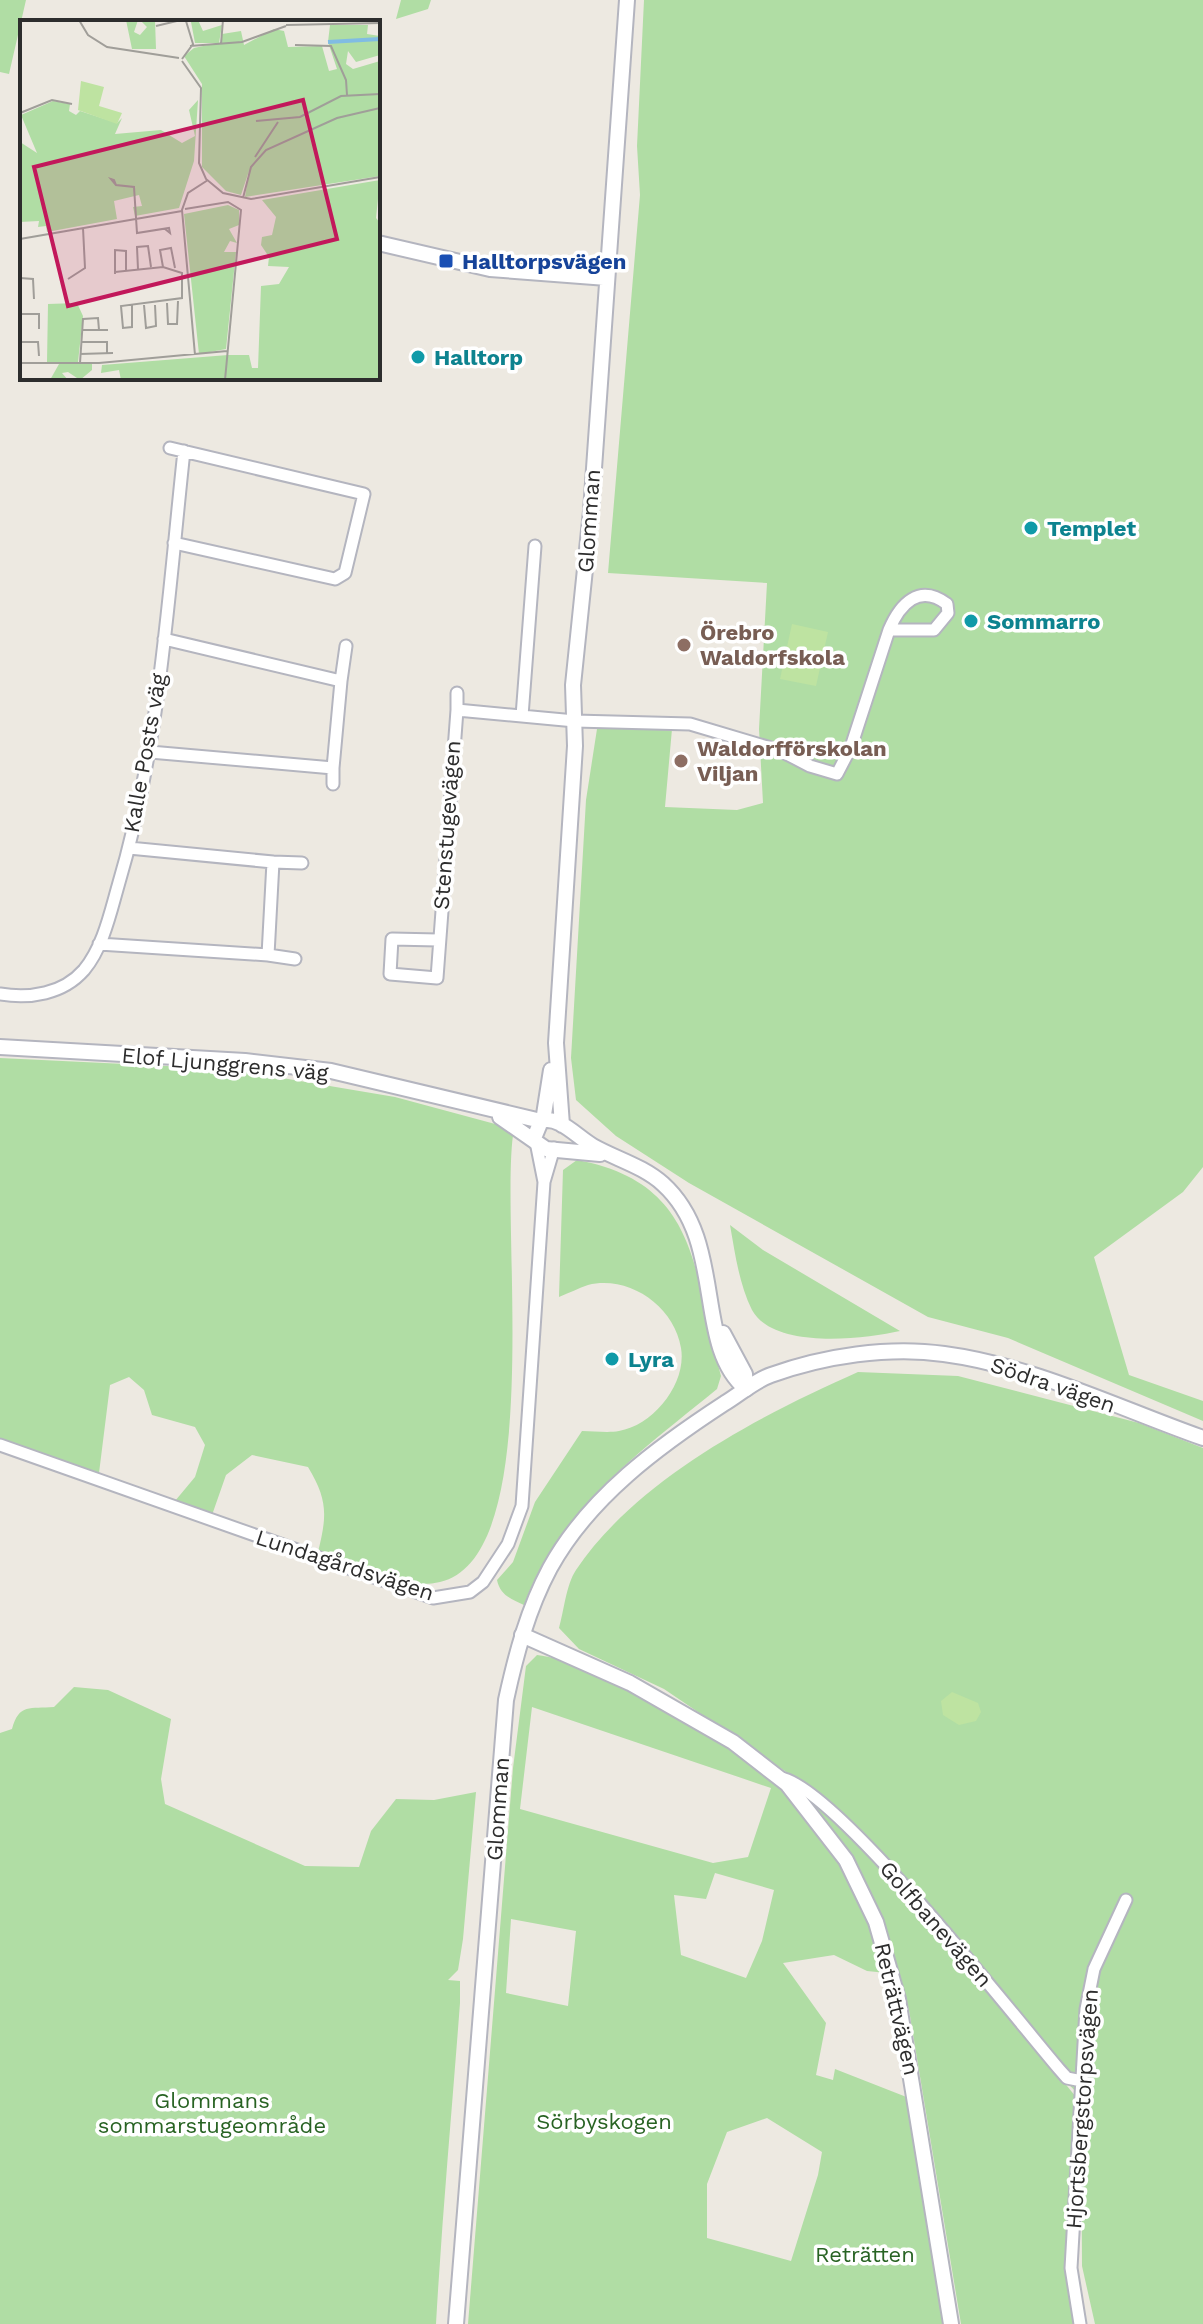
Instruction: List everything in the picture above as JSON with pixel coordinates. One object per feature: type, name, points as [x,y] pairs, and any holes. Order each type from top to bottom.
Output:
[{"type":"street","name":"Glomman","points":[[542,1121],[556,1043],[575,721],[573,685],[591,511],[627,0]]},
{"type":"street","points":[[380,243],[490,269],[607,278]]},
{"type":"street","points":[[170,448],[377,495]]},
{"type":"street","name":"Kalle Posts väg","points":[[0,994],[32,996],[60,988],[86,967],[99,944],[129,848],[150,752],[184,451]]},
{"type":"street","points":[[174,543],[335,579],[345,573],[364,494]]},
{"type":"street","points":[[522,716],[535,546]]},
{"type":"street","points":[[918,595],[947,604],[948,613],[934,630],[889,630],[897,610],[908,599],[918,595]]},
{"type":"street","name":"Stenstugevägen","points":[[457,710],[575,721],[690,724],[781,751],[823,771],[837,774],[851,747],[889,630]]},
{"type":"street","points":[[164,639],[341,681]]},
{"type":"street","points":[[333,784],[346,646]]},
{"type":"street","name":"Stenstugevägen","points":[[438,940],[392,939],[390,974],[437,978],[457,693]]},
{"type":"street","points":[[150,752],[333,768]]},
{"type":"street","points":[[129,848],[302,863]]},
{"type":"street","points":[[268,955],[273,862]]},
{"type":"street","points":[[99,944],[295,959]]},
{"type":"street","name":"Glomman","points":[[556,1043],[562,1126]]},
{"type":"street","name":"Elof Ljunggrens väg","points":[[0,1047],[245,1061],[331,1071],[493,1113],[542,1121]]},
{"type":"street","name":"Elof Ljunggrens väg","points":[[493,1113],[535,1140]]},
{"type":"street","points":[[612,1156],[546,1149],[535,1140],[542,1121],[552,1119],[612,1156],[647,1172],[682,1204],[696,1229],[705,1257],[722,1353],[734,1379],[746,1389]]},
{"type":"street","points":[[556,1148],[564,1139],[562,1126]]},
{"type":"street","name":"Lundagårdsvägen","points":[[535,1140],[544,1182]]},
{"type":"street","name":"Lundagårdsvägen","points":[[0,1445],[433,1598],[470,1592],[496,1565],[522,1506],[544,1182],[556,1148]]},
{"type":"street","name":"Södra vägen","points":[[746,1389],[762,1387],[851,1357],[942,1353],[1009,1367],[1203,1438]]},
{"type":"street","name":"Glomman","points":[[456,2324],[506,1700],[522,1635],[551,1567],[609,1491],[685,1429],[746,1389]]},
{"type":"street","name":"Reträttvägen","points":[[522,1635],[670,1703],[722,1735],[780,1778],[846,1860],[867,1902],[888,1958],[915,2088],[951,2324]]},
{"type":"street","name":"Golfbanevägen","points":[[780,1778],[791,1779],[813,1796],[888,1867],[1067,2078],[1082,2081]]},
{"type":"street","name":"Hjortsbergstorpsvägen","points":[[1080,2324],[1071,2268],[1089,1988],[1126,1900]]},
{"type":"green space","points":[[0,0],[26,0],[9,74],[0,72]]},
{"type":"green space","points":[[401,0],[431,0],[428,9],[396,19]]},
{"type":"green space","points":[[644,0],[1203,0],[1203,1167],[1183,1192],[1094,1257],[1129,1375],[1203,1401],[1203,1421],[1008,1338],[928,1317],[689,1183],[616,1136],[576,1100],[571,1058],[586,800],[597,729],[672,729],[665,807],[737,810],[763,803],[759,729],[767,583],[608,573],[640,195],[637,146]]},
{"type":"green space","points":[[792,624],[828,632],[816,686],[780,679]]},
{"type":"green space","points":[[0,1058],[229,1069],[395,1097],[514,1129],[511,1172],[512,1378],[507,1450],[495,1513],[474,1559],[440,1582],[426,1584],[394,1580],[318,1552],[324,1508],[308,1467],[252,1455],[226,1475],[212,1515],[175,1501],[195,1477],[205,1445],[195,1427],[152,1415],[144,1390],[129,1377],[110,1385],[99,1473],[0,1438]]},
{"type":"green space","points":[[577,1160],[618,1172],[648,1189],[670,1212],[685,1239],[696,1269],[721,1376],[717,1389],[632,1459],[581,1511],[539,1570],[524,1605],[503,1593],[497,1580],[513,1562],[535,1502],[582,1431],[619,1431],[632,1427],[656,1411],[673,1388],[681,1361],[677,1333],[669,1319],[659,1307],[634,1289],[603,1283],[588,1285],[559,1297],[563,1170]]},
{"type":"green space","points":[[730,1225],[763,1250],[900,1331],[865,1337],[821,1338],[779,1331],[763,1323],[752,1310],[744,1290]]},
{"type":"green space","points":[[858,1372],[958,1376],[1139,1423],[1203,1448],[1203,2324],[1095,2324],[1082,2266],[1081,2097],[1050,2065],[1076,2097],[1069,2239],[1077,2324],[961,2324],[909,2010],[886,1927],[854,1858],[795,1787],[810,1788],[664,1689],[579,1649],[559,1628],[576,1570],[602,1537],[632,1507],[666,1479],[742,1430]]},
{"type":"green space","name":"Sörbyskogen","points":[[537,1655],[594,1672],[664,1706],[733,1747],[782,1783],[833,1854],[864,1911],[887,1973],[867,1971],[834,1955],[783,1963],[826,2023],[816,2075],[833,2080],[835,2069],[909,2098],[946,2324],[468,2324],[513,1768],[526,1666]],"holes":[[[532,1707],[771,1788],[748,1857],[713,1863],[520,1809]],[[715,1873],[774,1890],[762,1941],[746,1978],[681,1955],[674,1895],[706,1899]],[[511,1919],[576,1931],[568,2006],[506,1993]],[[767,2118],[822,2152],[818,2175],[791,2261],[707,2238],[707,2184],[727,2132]]]},
{"type":"green space","name":"Glommans sommarstugeområde","points":[[74,1687],[108,1690],[171,1719],[161,1779],[165,1804],[305,1866],[359,1867],[371,1831],[396,1799],[434,1800],[476,1792],[463,1939],[458,1970],[448,1980],[460,1981],[460,2003],[436,2324],[0,2324],[0,1733],[12,1729],[22,1711],[54,1707]]},
{"type":"green space","points":[[952,1692],[978,1703],[981,1712],[976,1721],[959,1725],[943,1715],[941,1701]]},
{"type":"place","name":"Halltorpsvägen","points":[[446,261]]},
{"type":"place","name":"Halltorp","points":[[418,357]]},
{"type":"place","name":"Templet","points":[[1031,528]]},
{"type":"place","name":"Sommarro","points":[[971,621]]},
{"type":"place","name":"Örebro Waldorfskola","points":[[684,645]]},
{"type":"place","name":"Waldorfförskolan Viljan","points":[[681,761]]},
{"type":"place","name":"Lyra","points":[[612,1359]]},
{"type":"park label","name":"Reträtten","points":[[865,2254]]}]
